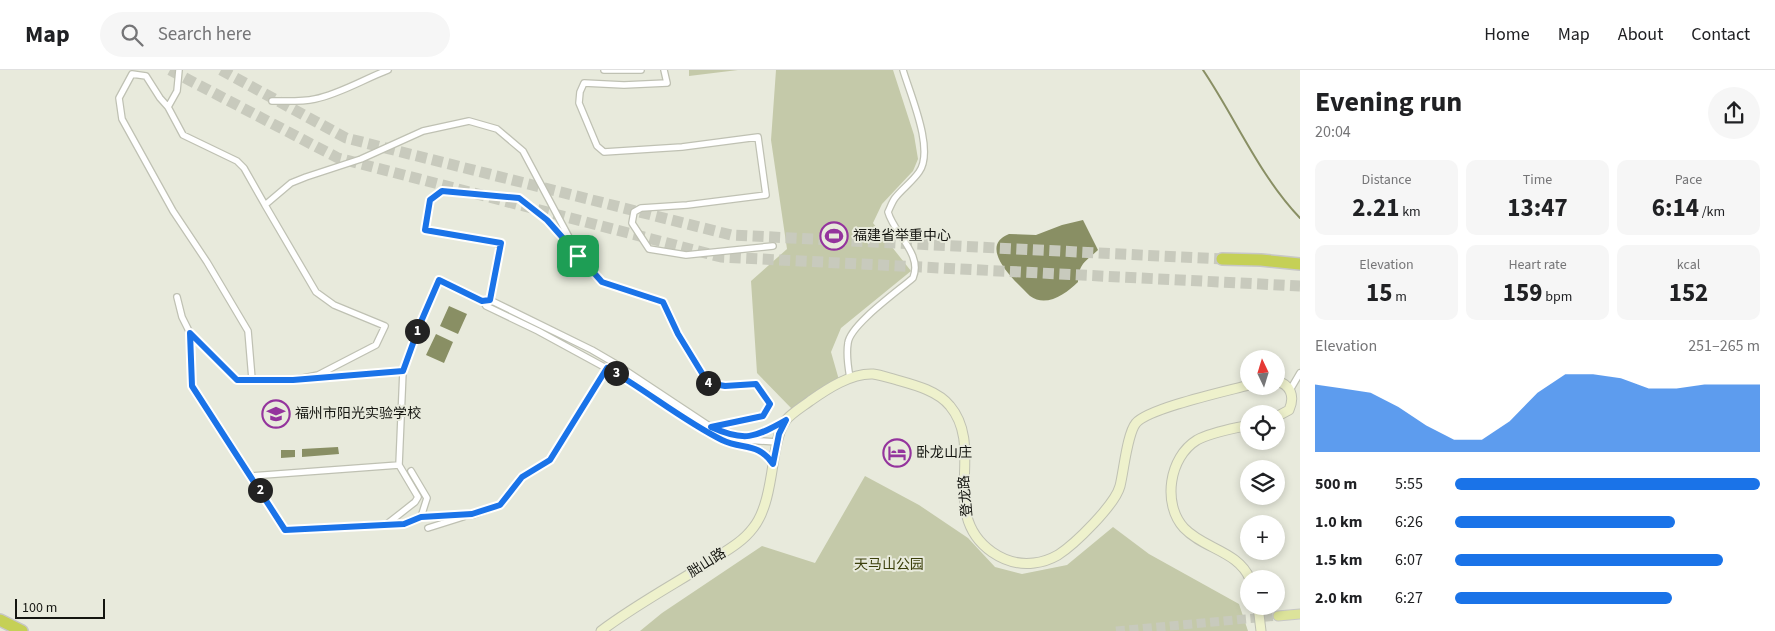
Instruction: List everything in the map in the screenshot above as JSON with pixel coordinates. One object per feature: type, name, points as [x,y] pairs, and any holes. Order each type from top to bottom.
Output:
[{"type":"highway","points":[[1222,259],[1300,264]]},
{"type":"highway","points":[[0,620],[22,631]]},
{"type":"main road","points":[[1278,616],[1299,616]]},
{"type":"street","points":[[168,107],[177,91],[179,70]]},
{"type":"street","points":[[272,101],[316,99],[388,70]]},
{"type":"street","points":[[604,70],[641,70]]},
{"type":"street","points":[[664,70],[667,83],[624,85],[584,83],[580,92],[579,103],[597,146],[604,152],[682,146],[758,137],[766,195],[687,205],[641,208],[634,212],[632,223],[649,249],[686,255],[773,246]]},
{"type":"street","points":[[850,378],[847,356],[848,341],[856,327],[912,278],[916,271],[915,259],[891,222],[888,212],[896,198],[919,172],[924,163],[925,150],[921,129],[903,70]]},
{"type":"street","points":[[252,379],[248,331],[207,262],[173,211],[122,119],[119,98],[132,74],[146,76],[168,107],[183,135],[237,160],[244,168],[316,292],[334,304],[385,326],[376,345],[318,375],[293,380]]},
{"type":"street","points":[[265,205],[291,183],[361,159],[423,132],[469,121],[496,129],[523,150],[578,256]]},
{"type":"street","points":[[387,524],[415,502],[418,497],[399,465],[403,371],[439,280],[482,301],[486,306],[584,355],[709,430],[763,416],[770,404],[756,384],[725,386],[708,383],[678,334],[663,302],[602,282],[547,220],[519,198],[442,191],[430,200],[425,230],[501,243],[490,300]]},
{"type":"street","points":[[177,297],[182,317],[190,333],[237,380],[293,380],[403,371]]},
{"type":"street","points":[[482,301],[490,300],[586,347],[649,385],[728,443],[745,441],[777,442]]},
{"type":"street","points":[[190,333],[192,386],[285,530],[404,524],[421,517],[472,514]]},
{"type":"street","points":[[584,355],[586,347]]},
{"type":"street","points":[[428,528],[500,505],[522,477],[550,460],[607,368]]},
{"type":"street","name":"登龙路","points":[[773,464],[779,434],[786,420],[814,398],[850,378],[871,374],[894,379],[925,390],[940,397],[949,405],[958,420],[964,438],[964,505],[970,527],[980,542],[994,554],[1010,561],[1025,563],[1044,561],[1059,554],[1106,511],[1120,487],[1130,437],[1136,423],[1149,415],[1169,407],[1240,387]]},
{"type":"street","points":[[1290,390],[1300,374]]},
{"type":"street","points":[[644,391],[649,385]]},
{"type":"street","points":[[1285,386],[1290,390],[1292,399],[1289,410],[1285,412]]},
{"type":"street","points":[[745,441],[786,420]]},
{"type":"street","points":[[1240,427],[1204,437],[1190,445],[1180,458],[1171,486],[1174,508],[1183,527],[1191,534],[1236,561],[1245,570]]},
{"type":"street","points":[[745,441],[763,452],[773,464]]},
{"type":"street","name":"胐山路","points":[[601,631],[745,538],[756,526],[762,515],[773,464]]},
{"type":"street","points":[[250,476],[399,465]]},
{"type":"street","points":[[411,471],[427,498],[421,517]]},
{"type":"street","points":[[1259,615],[1260,631]]},
{"type":"green space","points":[[689,70],[738,70],[689,76]]},
{"type":"green space","name":"福建省举重中心","points":[[776,70],[893,70],[914,135],[918,159],[913,171],[882,204],[873,223],[911,271],[841,328],[831,352],[839,380],[792,409],[757,373],[751,281],[787,249],[771,140]]},
{"type":"green space","name":"天马山公园","points":[[865,476],[919,505],[968,538],[995,567],[1022,574],[1067,565],[1113,527],[1149,554],[1239,604],[1240,615],[1243,615],[1248,631],[640,631],[662,613],[762,546],[815,563]]},
{"type":"shaded area","points":[[1083,220],[1098,250],[1081,267],[1078,282],[1062,295],[1043,301],[1030,296],[1002,265],[997,247],[1000,240],[1009,234],[1036,235],[1062,225]]},
{"type":"shaded area","points":[[449,306],[467,314],[458,334],[440,326]]},
{"type":"shaded area","points":[[436,334],[453,342],[444,363],[426,355]]},
{"type":"shaded area","points":[[338,447],[339,454],[302,457],[302,449]]},
{"type":"shaded area","points":[[281,450],[295,450],[295,457],[281,458]]},
{"type":"waterway","points":[[1203,70],[1272,184],[1300,218]]},
{"type":"tunnel","points":[[170,70],[338,158],[721,257],[1300,286]]},
{"type":"tunnel","points":[[221,70],[346,138],[731,235],[1222,259]]},
{"type":"tunnel","points":[[1116,631],[1278,616]]},
{"type":"place","name":"福建省举重中心","points":[[834,236]]},
{"type":"place","name":"福州市阳光实验学校","points":[[276,414]]},
{"type":"place","name":"卧龙山庄","points":[[897,453]]},
{"type":"route","points":[[442,191],[519,198],[547,220],[578,256],[602,282],[663,302],[678,334],[708,383],[725,386],[756,384],[770,404],[763,416],[711,427],[745,438],[773,428],[786,420],[779,434],[773,464],[763,452],[757,449],[728,443],[707,433],[607,368],[550,460],[522,477],[500,505],[472,514],[421,517],[404,524],[285,530],[192,386],[190,333],[237,380],[293,380],[403,371],[439,280],[482,301],[490,300],[501,243],[425,230],[430,200],[442,191]]}]
